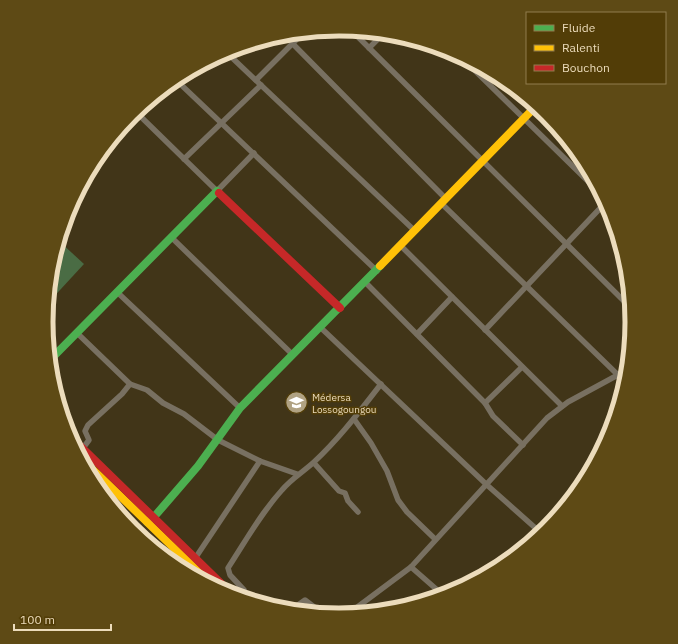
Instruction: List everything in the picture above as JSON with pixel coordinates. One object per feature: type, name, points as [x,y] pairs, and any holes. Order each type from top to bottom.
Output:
[{"type":"street","points":[[358,37],[484,160],[624,301]]},
{"type":"street","points":[[369,48],[379,38]]},
{"type":"street","points":[[256,80],[297,39]]},
{"type":"street","points":[[292,43],[526,286],[618,375]]},
{"type":"street","points":[[232,57],[415,231]]},
{"type":"street","points":[[474,70],[588,180]]},
{"type":"street","points":[[180,84],[377,271]]},
{"type":"street","points":[[184,159],[261,85]]},
{"type":"street","points":[[151,520],[218,440],[240,408],[377,271],[532,110]]},
{"type":"street","points":[[141,116],[340,308]]},
{"type":"street","points":[[55,355],[254,153]]},
{"type":"street","points":[[485,330],[601,208]]},
{"type":"street","points":[[171,237],[293,355]]},
{"type":"street","points":[[401,246],[562,406]]},
{"type":"street","points":[[365,282],[461,381],[485,403],[493,416],[523,445]]},
{"type":"street","points":[[117,292],[240,408]]},
{"type":"street","points":[[417,334],[452,297]]},
{"type":"street","points":[[320,327],[487,485],[536,529]]},
{"type":"street","points":[[77,332],[130,384],[147,390],[163,403],[184,414],[218,440],[260,461],[297,474]]},
{"type":"street","points":[[485,403],[522,366]]},
{"type":"street","points":[[357,607],[411,567],[547,418],[562,406],[621,373]]},
{"type":"street","points":[[130,384],[122,394],[88,425],[85,431],[89,440],[83,448],[151,520]]},
{"type":"street","points":[[243,592],[244,590],[230,575],[228,568],[267,508],[281,490],[297,474],[314,463],[354,419],[381,384]]},
{"type":"street","points":[[354,419],[371,443],[387,471],[398,500],[407,512],[435,539]]},
{"type":"street","points":[[192,559],[260,461]]},
{"type":"street","points":[[314,463],[340,491],[345,493],[347,499],[358,512]]},
{"type":"street","points":[[94,469],[217,581]]},
{"type":"street","points":[[192,559],[203,574]]},
{"type":"street","points":[[411,567],[437,591]]},
{"type":"street","points":[[298,605],[305,600],[314,607]]},
{"type":"green space","points":[[64,245],[84,264],[54,296],[58,266]]},
{"type":"traffic: fast","points":[[55,355],[217,191],[219,193]]},
{"type":"traffic: fast","points":[[147,522],[154,517],[198,466],[240,408],[380,266]]},
{"type":"traffic: slow","points":[[380,266],[532,111]]},
{"type":"traffic: slow","points":[[95,472],[197,571]]},
{"type":"traffic: jam","points":[[219,193],[340,308]]},
{"type":"traffic: jam","points":[[82,447],[219,582]]},
{"type":"place","name":"Médersa Lossogoungou","points":[[297,403]]}]
